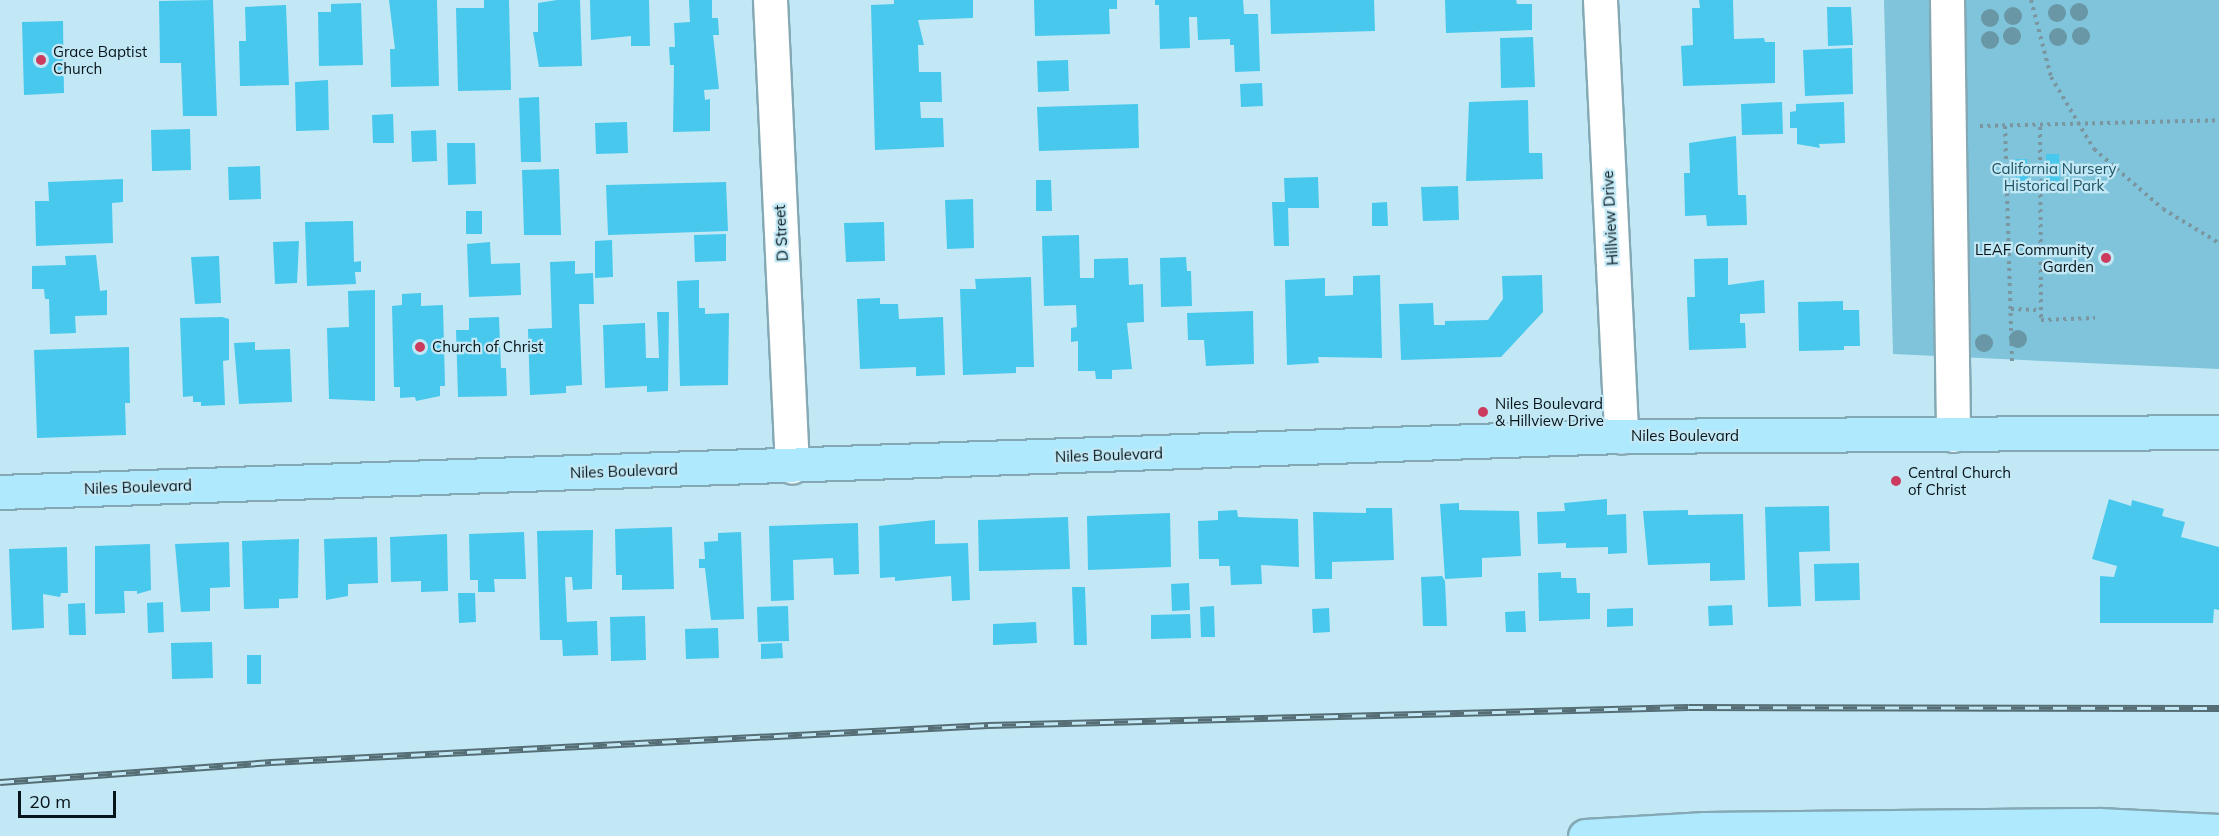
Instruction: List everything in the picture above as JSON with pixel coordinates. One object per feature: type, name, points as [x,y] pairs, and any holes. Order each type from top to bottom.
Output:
[{"type":"main road","name":"Niles Boulevard","points":[[0,492],[1621,436],[2219,432]]},
{"type":"main road","points":[[1585,836],[1705,829],[2219,831]]},
{"type":"street","name":"D Street","points":[[770,0],[792,466]]},
{"type":"street","name":"Hillview Drive","points":[[1600,0],[1621,436]]},
{"type":"street","points":[[1947,0],[1953,435]]},
{"type":"path","points":[[2031,0],[2051,77],[2077,126],[2094,149],[2155,203],[2219,243]]},
{"type":"path","points":[[1977,126],[2040,127],[2219,120]]},
{"type":"path","points":[[2005,126],[2012,364]]},
{"type":"path","points":[[2040,127],[2041,320],[2095,318]]},
{"type":"path","points":[[2011,309],[2041,310]]},
{"type":"green space","name":"California Nursery Historical Park","points":[[1884,0],[2219,0],[2219,369],[1893,354]]},
{"type":"building","points":[[213,0],[217,116],[183,116],[181,63],[160,63],[159,1]]},
{"type":"building","points":[[389,0],[437,0],[439,86],[391,87],[390,49],[395,49]]},
{"type":"building","points":[[484,0],[509,0],[511,90],[458,91],[456,8],[484,8]]},
{"type":"building","points":[[580,0],[582,66],[539,67],[533,32],[538,32],[538,3]]},
{"type":"building","points":[[590,0],[649,0],[650,46],[631,46],[631,36],[591,40]]},
{"type":"building","points":[[689,0],[712,0],[712,18],[718,18],[719,35],[713,35],[719,89],[704,90],[705,100],[710,99],[710,131],[673,132],[674,65],[670,65],[669,47],[675,47],[674,23],[690,22]]},
{"type":"building","points":[[894,0],[973,0],[973,18],[918,20],[924,45],[918,45],[919,72],[941,72],[942,102],[920,102],[921,118],[943,118],[944,147],[875,150],[871,5],[894,4]]},
{"type":"building","points":[[1034,0],[1117,0],[1117,9],[1109,9],[1110,34],[1035,36]]},
{"type":"building","points":[[1155,0],[1243,0],[1244,14],[1258,14],[1260,71],[1235,72],[1234,45],[1230,45],[1230,39],[1198,40],[1197,17],[1189,17],[1190,48],[1160,49],[1159,5],[1155,5]]},
{"type":"building","points":[[1270,0],[1374,0],[1375,31],[1271,34]]},
{"type":"building","points":[[1445,0],[1516,0],[1517,4],[1532,4],[1532,30],[1446,33]]},
{"type":"building","points":[[1699,0],[1733,0],[1734,39],[1764,38],[1765,42],[1775,42],[1775,83],[1683,86],[1681,46],[1693,45],[1692,8],[1700,8]]},
{"type":"building","points":[[361,3],[363,65],[319,66],[318,12],[331,12],[331,4]]},
{"type":"building","points":[[286,5],[289,85],[240,86],[239,41],[246,41],[245,7]]},
{"type":"building","points":[[1827,7],[1851,7],[1853,45],[1828,46]]},
{"type":"building","points":[[63,21],[64,93],[24,95],[22,22]]},
{"type":"building","points":[[1533,37],[1535,87],[1501,88],[1500,38]]},
{"type":"building","points":[[1852,48],[1853,94],[1805,96],[1803,50]]},
{"type":"building","points":[[1068,60],[1069,91],[1038,92],[1037,61]]},
{"type":"building","points":[[328,80],[329,130],[296,131],[295,82]]},
{"type":"building","points":[[1262,83],[1263,106],[1241,107],[1240,84]]},
{"type":"building","points":[[539,97],[541,162],[521,162],[519,98]]},
{"type":"building","points":[[1528,100],[1529,153],[1542,153],[1543,179],[1466,181],[1469,102]]},
{"type":"building","points":[[1782,102],[1783,134],[1742,135],[1741,104]]},
{"type":"building","points":[[1844,102],[1845,143],[1819,144],[1820,148],[1797,144],[1797,128],[1790,128],[1790,112],[1796,111],[1796,104]]},
{"type":"building","points":[[1138,104],[1139,148],[1039,151],[1037,107]]},
{"type":"building","points":[[393,114],[394,143],[373,143],[372,115]]},
{"type":"building","points":[[627,122],[628,153],[596,154],[595,123]]},
{"type":"building","points":[[190,129],[191,170],[152,171],[151,130]]},
{"type":"building","points":[[436,130],[437,161],[412,162],[411,131]]},
{"type":"building","points":[[1736,136],[1738,195],[1746,195],[1747,225],[1707,226],[1706,215],[1685,216],[1684,173],[1690,173],[1689,143]]},
{"type":"building","points":[[447,143],[475,143],[476,184],[448,185]]},
{"type":"building","points":[[2046,154],[2059,154],[2060,186],[2046,186]]},
{"type":"building","points":[[2014,159],[2027,159],[2028,190],[2014,191]]},
{"type":"building","points":[[260,166],[261,199],[229,200],[228,167]]},
{"type":"building","points":[[559,169],[561,235],[524,235],[522,170]]},
{"type":"building","points":[[1318,177],[1319,208],[1288,208],[1289,246],[1274,246],[1272,202],[1285,202],[1284,178]]},
{"type":"building","points":[[123,179],[123,202],[112,203],[113,243],[36,246],[35,201],[49,201],[48,182]]},
{"type":"building","points":[[1036,180],[1051,180],[1052,211],[1036,211]]},
{"type":"building","points":[[726,182],[728,231],[608,235],[606,185]]},
{"type":"building","points":[[1458,186],[1459,220],[1423,221],[1421,187]]},
{"type":"building","points":[[973,199],[974,248],[947,249],[945,200]]},
{"type":"building","points":[[1387,202],[1388,226],[1372,226],[1372,203]]},
{"type":"building","points":[[466,211],[482,211],[482,234],[466,234]]},
{"type":"building","points":[[353,221],[354,262],[361,261],[361,272],[355,272],[356,284],[307,286],[305,222]]},
{"type":"building","points":[[884,222],[885,261],[846,262],[844,223]]},
{"type":"building","points":[[726,234],[726,261],[695,262],[694,235]]},
{"type":"building","points":[[1079,235],[1080,278],[1094,278],[1094,259],[1128,258],[1129,285],[1143,284],[1144,322],[1127,323],[1132,369],[1112,370],[1112,379],[1096,379],[1095,371],[1078,371],[1078,341],[1071,342],[1071,328],[1077,327],[1076,305],[1044,306],[1042,236]]},
{"type":"building","points":[[612,240],[613,277],[595,278],[595,241]]},
{"type":"building","points":[[299,241],[297,283],[275,284],[273,242]]},
{"type":"building","points":[[490,242],[491,264],[520,263],[521,295],[469,297],[467,244]]},
{"type":"building","points":[[96,255],[100,291],[107,290],[107,315],[75,316],[76,333],[50,334],[49,299],[45,299],[44,289],[32,289],[32,266],[66,265],[65,256]]},
{"type":"building","points":[[219,256],[221,303],[195,304],[191,257]]},
{"type":"building","points":[[1186,257],[1187,271],[1191,271],[1192,306],[1161,307],[1160,258]]},
{"type":"building","points":[[1728,258],[1728,285],[1764,280],[1765,313],[1740,314],[1740,323],[1745,323],[1746,348],[1689,350],[1687,297],[1695,297],[1694,259]]},
{"type":"building","points":[[575,261],[575,274],[593,273],[594,304],[579,304],[582,385],[566,386],[566,393],[530,395],[528,329],[552,328],[550,262]]},
{"type":"building","points":[[1380,275],[1382,358],[1318,357],[1319,363],[1287,365],[1285,280],[1325,278],[1325,296],[1353,295],[1353,276]]},
{"type":"building","points":[[1542,275],[1543,312],[1501,357],[1401,360],[1399,304],[1433,303],[1434,325],[1445,325],[1445,321],[1488,320],[1503,299],[1502,276]]},
{"type":"building","points":[[1031,277],[1034,367],[1016,367],[1016,373],[963,375],[960,289],[976,289],[975,279]]},
{"type":"building","points":[[699,280],[699,308],[705,308],[705,314],[729,313],[728,385],[680,386],[677,281]]},
{"type":"building","points":[[375,290],[375,401],[329,399],[327,328],[349,327],[348,291]]},
{"type":"building","points":[[421,293],[421,306],[443,305],[445,386],[440,386],[440,396],[416,401],[415,397],[400,398],[400,387],[394,387],[392,306],[402,305],[402,294]]},
{"type":"building","points":[[880,298],[880,304],[898,304],[899,319],[943,317],[945,375],[916,376],[916,367],[860,369],[857,299]]},
{"type":"building","points":[[1843,301],[1843,310],[1859,310],[1860,346],[1844,346],[1844,350],[1799,351],[1798,302]]},
{"type":"building","points":[[1253,311],[1254,364],[1206,366],[1204,340],[1188,340],[1187,313]]},
{"type":"building","points":[[657,312],[669,312],[668,391],[647,392],[647,386],[605,388],[603,325],[645,323],[646,358],[659,358]]},
{"type":"building","points":[[222,317],[229,319],[229,360],[223,361],[225,405],[201,406],[201,402],[193,402],[193,396],[183,397],[180,318]]},
{"type":"building","points":[[499,317],[501,368],[506,368],[507,396],[458,397],[456,330],[469,330],[469,318]]},
{"type":"building","points":[[255,342],[255,350],[290,349],[292,402],[239,404],[234,343]]},
{"type":"building","points":[[129,347],[130,403],[125,403],[126,435],[37,438],[34,350]]},
{"type":"building","points":[[1607,499],[1607,515],[1626,514],[1627,553],[1608,554],[1608,547],[1566,548],[1566,543],[1538,544],[1537,512],[1565,511],[1564,503]]},
{"type":"building","points":[[2109,499],[2131,506],[2132,500],[2164,509],[2162,516],[2185,522],[2181,537],[2219,547],[2219,610],[2214,609],[2213,623],[2100,623],[2100,576],[2114,577],[2117,566],[2092,559]]},
{"type":"building","points":[[1459,503],[1459,510],[1519,511],[1521,556],[1482,558],[1482,577],[1445,579],[1440,504]]},
{"type":"building","points":[[1829,506],[1830,551],[1799,552],[1801,606],[1768,607],[1765,507]]},
{"type":"building","points":[[1366,508],[1392,508],[1394,560],[1332,562],[1332,579],[1315,579],[1313,512],[1366,513]]},
{"type":"building","points":[[1237,510],[1238,517],[1298,519],[1299,567],[1261,565],[1262,584],[1231,585],[1230,566],[1219,566],[1219,559],[1199,559],[1198,521],[1218,520],[1218,511]]},
{"type":"building","points":[[1688,510],[1688,515],[1743,514],[1745,580],[1710,581],[1710,563],[1648,565],[1643,511]]},
{"type":"building","points":[[1170,513],[1171,567],[1088,570],[1087,516]]},
{"type":"building","points":[[1068,517],[1070,569],[979,571],[978,520]]},
{"type":"building","points":[[935,520],[935,544],[968,543],[970,600],[952,601],[951,576],[895,581],[895,577],[880,578],[879,526]]},
{"type":"building","points":[[858,523],[859,574],[834,575],[833,558],[793,560],[794,600],[771,601],[769,526]]},
{"type":"building","points":[[672,527],[674,589],[622,590],[622,575],[616,575],[615,529]]},
{"type":"building","points":[[593,530],[592,589],[573,590],[572,577],[565,577],[567,622],[597,621],[598,655],[563,656],[562,640],[540,640],[537,531]]},
{"type":"building","points":[[524,532],[526,579],[494,579],[495,592],[478,592],[478,580],[470,580],[469,534]]},
{"type":"building","points":[[741,532],[744,619],[711,620],[705,568],[699,568],[699,559],[705,559],[704,542],[718,541],[718,533]]},
{"type":"building","points":[[447,534],[448,591],[421,592],[421,581],[391,582],[390,537]]},
{"type":"building","points":[[377,537],[378,583],[348,584],[348,596],[326,600],[324,539]]},
{"type":"building","points":[[299,539],[298,598],[279,599],[279,608],[244,609],[242,541]]},
{"type":"building","points":[[229,542],[230,587],[210,588],[210,611],[181,612],[175,544]]},
{"type":"building","points":[[150,544],[151,590],[137,594],[137,591],[124,591],[125,613],[95,614],[95,546]]},
{"type":"building","points":[[67,547],[68,593],[61,593],[60,597],[43,594],[44,628],[12,630],[9,549]]},
{"type":"building","points":[[1859,563],[1860,600],[1815,601],[1814,564]]},
{"type":"building","points":[[1561,572],[1561,578],[1576,578],[1577,593],[1590,593],[1590,619],[1539,621],[1538,573]]},
{"type":"building","points":[[1442,576],[1445,581],[1447,626],[1423,626],[1421,577]]},
{"type":"building","points":[[1189,583],[1190,610],[1172,611],[1171,584]]},
{"type":"building","points":[[1072,587],[1085,587],[1087,645],[1074,645]]},
{"type":"building","points":[[458,593],[475,593],[476,622],[459,623]]},
{"type":"building","points":[[163,602],[164,632],[148,633],[147,603]]},
{"type":"building","points":[[85,603],[86,635],[69,635],[68,604]]},
{"type":"building","points":[[1732,605],[1733,625],[1709,626],[1708,606]]},
{"type":"building","points":[[788,606],[789,641],[758,642],[757,607]]},
{"type":"building","points":[[1214,606],[1215,637],[1201,637],[1200,607]]},
{"type":"building","points":[[1329,608],[1330,632],[1313,633],[1312,609]]},
{"type":"building","points":[[1633,608],[1633,626],[1607,627],[1607,609]]},
{"type":"building","points":[[1525,611],[1526,632],[1506,632],[1505,612]]},
{"type":"building","points":[[1190,614],[1191,638],[1151,639],[1151,615]]},
{"type":"building","points":[[645,616],[646,660],[611,661],[610,617]]},
{"type":"building","points":[[1036,622],[1037,643],[993,645],[993,624]]},
{"type":"building","points":[[718,628],[719,658],[686,659],[685,629]]},
{"type":"building","points":[[212,642],[213,678],[172,679],[171,643]]},
{"type":"building","points":[[782,643],[783,658],[761,659],[761,644]]},
{"type":"building","points":[[247,655],[261,655],[261,684],[247,684]]},
{"type":"railway","points":[[0,782],[271,762],[988,725],[1689,707],[2219,708]]},
{"type":"place","name":"Grace Baptist Church","points":[[41,60]]},
{"type":"place","name":"LEAF Community Garden","points":[[2106,258]]},
{"type":"place","name":"Church of Christ","points":[[420,347]]},
{"type":"place","name":"Niles Boulevard & Hillview Drive","points":[[1483,412]]},
{"type":"place","name":"Central Church of Christ","points":[[1896,481]]}]
